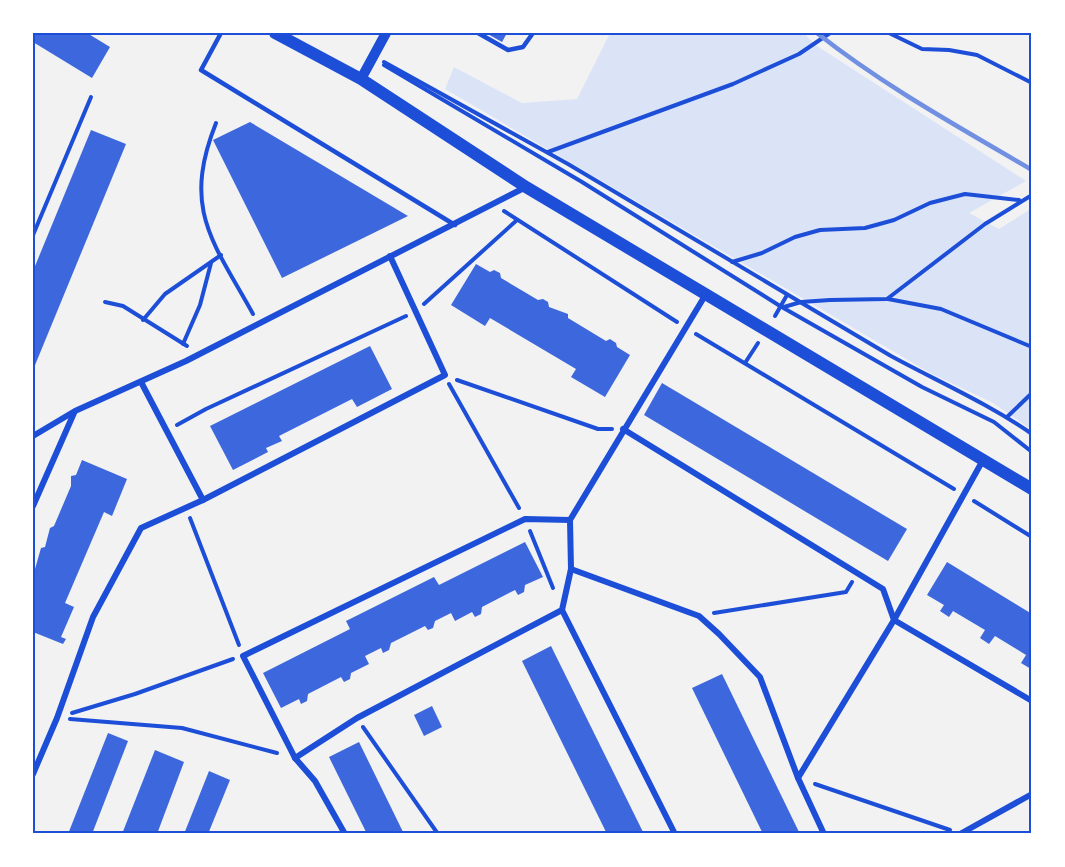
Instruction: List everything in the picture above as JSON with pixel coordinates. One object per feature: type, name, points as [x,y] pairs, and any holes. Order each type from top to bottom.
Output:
[{"type":"main road","points":[[277,34],[360,79],[526,188],[1032,489]]},
{"type":"street","points":[[360,79],[386,33]]},
{"type":"street","points":[[33,436],[75,411],[141,382],[526,188]]},
{"type":"street","points":[[33,774],[57,718],[93,617],[141,528],[203,500],[445,375],[390,256]]},
{"type":"street","points":[[675,834],[562,610],[571,569],[570,520],[623,429],[707,294]]},
{"type":"street","points":[[141,382],[203,500]]},
{"type":"street","points":[[33,506],[57,446],[75,411]]},
{"type":"street","points":[[623,429],[883,589],[894,620],[1032,701]]},
{"type":"street","points":[[798,778],[894,620],[983,460]]},
{"type":"street","points":[[345,834],[315,781],[295,758],[243,656],[525,519],[570,520]]},
{"type":"street","points":[[571,569],[699,616],[760,677],[798,778],[824,834]]},
{"type":"street","points":[[295,758],[357,718],[562,610]]},
{"type":"street","points":[[959,834],[1032,794]]},
{"type":"lane","points":[[221,33],[201,70],[455,225]]},
{"type":"lane","points":[[478,33],[508,50],[523,47],[533,33]]},
{"type":"path","points":[[547,152],[733,84],[799,54],[830,33]]},
{"type":"path","points":[[889,33],[922,49],[949,50],[977,55],[1032,83]]},
{"type":"path","points":[[372,58],[547,152],[936,381],[979,400],[1032,434]]},
{"type":"path","points":[[372,58],[582,182],[782,307],[922,387],[994,422],[1032,452]]},
{"type":"path","points":[[33,235],[91,98]]},
{"type":"path","points":[[216,123],[204,154],[200,200],[207,227],[258,322]]},
{"type":"path","points":[[732,262],[795,237],[820,230],[865,228],[894,220],[930,203],[965,194],[1019,200]]},
{"type":"path","points":[[887,299],[939,257],[1019,200],[1032,195]]},
{"type":"path","points":[[494,203],[686,327],[1032,537]]},
{"type":"path","points":[[167,431],[206,409],[415,312],[518,220]]},
{"type":"path","points":[[143,320],[165,294],[221,255]]},
{"type":"path","points":[[183,344],[200,305],[212,261]]},
{"type":"path","points":[[775,316],[782,307],[787,294]]},
{"type":"path","points":[[782,307],[801,302],[887,299],[941,309],[1032,347]]},
{"type":"path","points":[[105,302],[123,306],[198,353]]},
{"type":"path","points":[[745,363],[759,341]]},
{"type":"path","points":[[445,375],[598,429],[623,429]]},
{"type":"path","points":[[445,375],[525,519],[562,610]]},
{"type":"path","points":[[1007,417],[1032,393]]},
{"type":"path","points":[[57,718],[135,694],[243,656],[186,508]]},
{"type":"path","points":[[699,616],[846,592],[856,573]]},
{"type":"path","points":[[57,718],[182,728],[295,758]]},
{"type":"path","points":[[357,718],[438,834]]},
{"type":"path","points":[[798,778],[959,834]]},
{"type":"shaded area","points":[[610,33],[804,33],[814,44],[1026,181],[969,213],[999,229],[1032,208],[1032,430],[993,403],[930,373],[445,89],[454,67],[522,103],[577,99]]},
{"type":"building","points":[[33,33],[87,33],[110,47],[92,78],[33,42]]},
{"type":"building","points":[[486,33],[507,33],[502,42]]},
{"type":"building","points":[[250,122],[408,216],[282,278],[213,140]]},
{"type":"building","points":[[91,130],[126,144],[33,370],[33,271]]},
{"type":"building","points":[[476,264],[490,272],[494,270],[500,273],[501,278],[538,300],[543,299],[548,302],[549,307],[568,314],[568,318],[606,341],[610,339],[616,343],[617,347],[630,355],[605,397],[571,377],[576,369],[490,318],[485,326],[451,305]]},
{"type":"building","points":[[370,346],[392,389],[357,407],[352,399],[279,436],[282,441],[266,448],[268,452],[233,470],[210,426]]},
{"type":"building","points":[[662,383],[907,529],[888,561],[644,415]]},
{"type":"building","points":[[82,460],[127,479],[112,516],[104,512],[65,603],[74,607],[61,637],[66,639],[63,644],[33,632],[33,576],[41,548],[45,547],[50,528],[54,526],[71,486],[71,476],[76,475]]},
{"type":"building","points":[[525,542],[543,577],[525,585],[524,592],[518,595],[515,590],[482,607],[481,614],[475,617],[472,612],[455,621],[451,613],[435,621],[433,628],[428,630],[425,626],[391,643],[389,650],[383,653],[381,648],[365,656],[369,664],[351,673],[350,679],[344,682],[341,677],[308,694],[307,701],[301,704],[299,699],[281,708],[263,673],[350,629],[346,621],[434,577],[439,585]]},
{"type":"building","points":[[947,562],[1032,614],[1031,669],[1021,663],[1026,655],[995,636],[989,644],[980,638],[985,630],[953,611],[949,617],[940,611],[944,605],[927,595]]},
{"type":"building","points":[[551,646],[644,834],[607,834],[522,661]]},
{"type":"building","points":[[722,674],[800,834],[763,834],[692,688]]},
{"type":"building","points":[[432,706],[442,727],[424,736],[414,715]]},
{"type":"building","points":[[108,733],[128,741],[92,834],[68,834]]},
{"type":"building","points":[[359,742],[404,834],[367,834],[329,757]]},
{"type":"building","points":[[155,750],[184,762],[157,834],[122,834]]},
{"type":"building","points":[[209,771],[230,780],[208,834],[184,834]]},
{"type":"railway","points":[[817,33],[895,88],[1032,170]]}]
